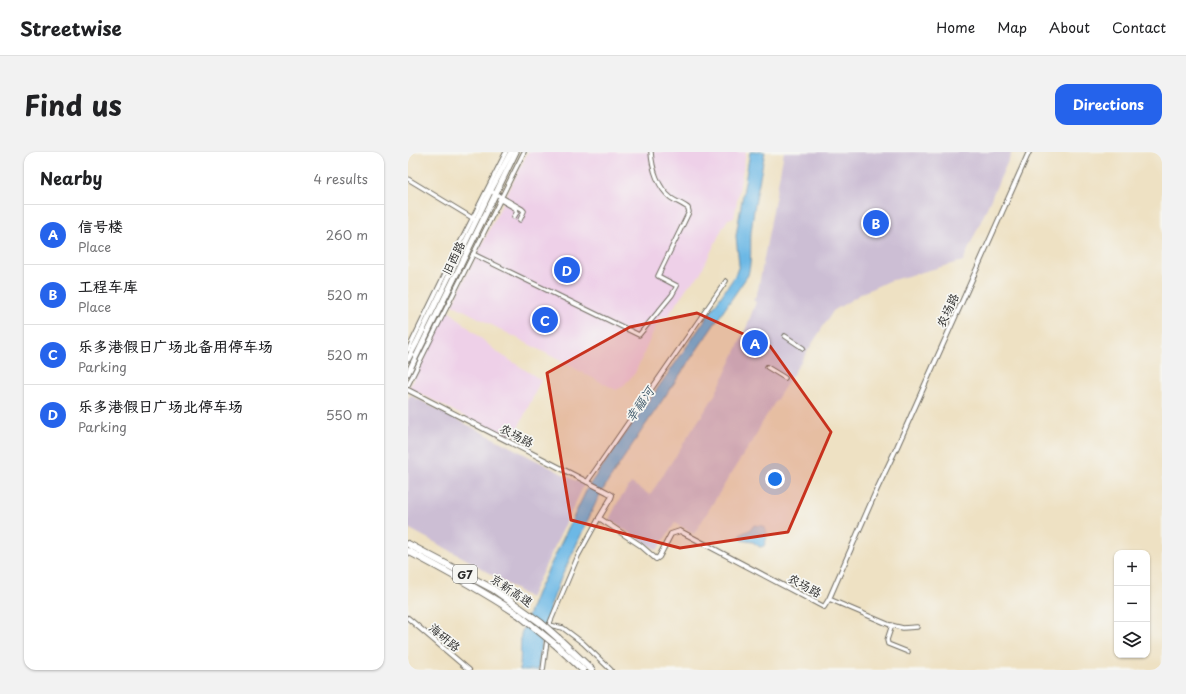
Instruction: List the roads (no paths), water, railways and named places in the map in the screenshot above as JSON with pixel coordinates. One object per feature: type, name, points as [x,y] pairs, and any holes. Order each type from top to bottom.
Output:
[{"type":"highway","name":"京新高速","points":[[408,544],[493,589],[541,623],[592,670]]},
{"type":"highway","name":"京新高速","points":[[408,552],[490,596],[518,615],[557,646],[583,670]]},
{"type":"main road","name":"旧西路","points":[[408,374],[477,221],[488,192],[511,152]]},
{"type":"main road","name":"旧西路","points":[[408,359],[477,221],[498,197],[516,152]]},
{"type":"street","points":[[506,152],[488,192],[520,207],[524,211],[520,220]]},
{"type":"street","points":[[408,385],[473,254],[498,197],[524,152]]},
{"type":"street","points":[[473,254],[639,335],[672,295],[677,286],[658,276],[689,212],[688,208],[670,197],[661,186],[653,169],[651,152]]},
{"type":"street","name":"农场路","points":[[408,390],[612,495],[612,498],[598,518],[640,545],[656,559],[659,557],[672,534],[680,531],[824,607],[829,599],[876,489],[897,447],[1028,152]]},
{"type":"street","points":[[408,179],[477,221],[408,350]]},
{"type":"street","points":[[498,197],[515,208],[517,212],[514,217]]},
{"type":"street","points":[[587,482],[726,281]]},
{"type":"street","points":[[785,336],[803,348]]},
{"type":"street","points":[[767,367],[785,378]]},
{"type":"street","points":[[543,670],[549,625],[578,556],[598,518]]},
{"type":"street","points":[[829,599],[892,625],[903,628],[917,627]]},
{"type":"street","name":"海研路","points":[[408,618],[469,670]]},
{"type":"street","points":[[549,625],[563,628],[583,643],[611,670]]},
{"type":"street","points":[[892,625],[887,640],[888,644],[908,652]]},
{"type":"water","points":[[750,152],[765,152],[752,222],[748,275],[642,430],[598,498],[561,578],[550,607],[540,651],[538,670],[520,670],[521,634],[537,593],[588,487],[735,276],[739,265],[736,236]]},
{"type":"water","points":[[754,525],[764,526],[767,536],[764,546],[760,547],[753,542],[741,540],[741,534],[751,529]]},
{"type":"place","name":"工程车库","points":[[876,223]]},
{"type":"place","name":"乐多港假日广场北停车场","points":[[567,270]]},
{"type":"place","name":"乐多港假日广场北备用停车场","points":[[545,320]]},
{"type":"place","name":"信号楼","points":[[755,343]]},
{"type":"water label","name":"幸福河","points":[[639,404]]}]
